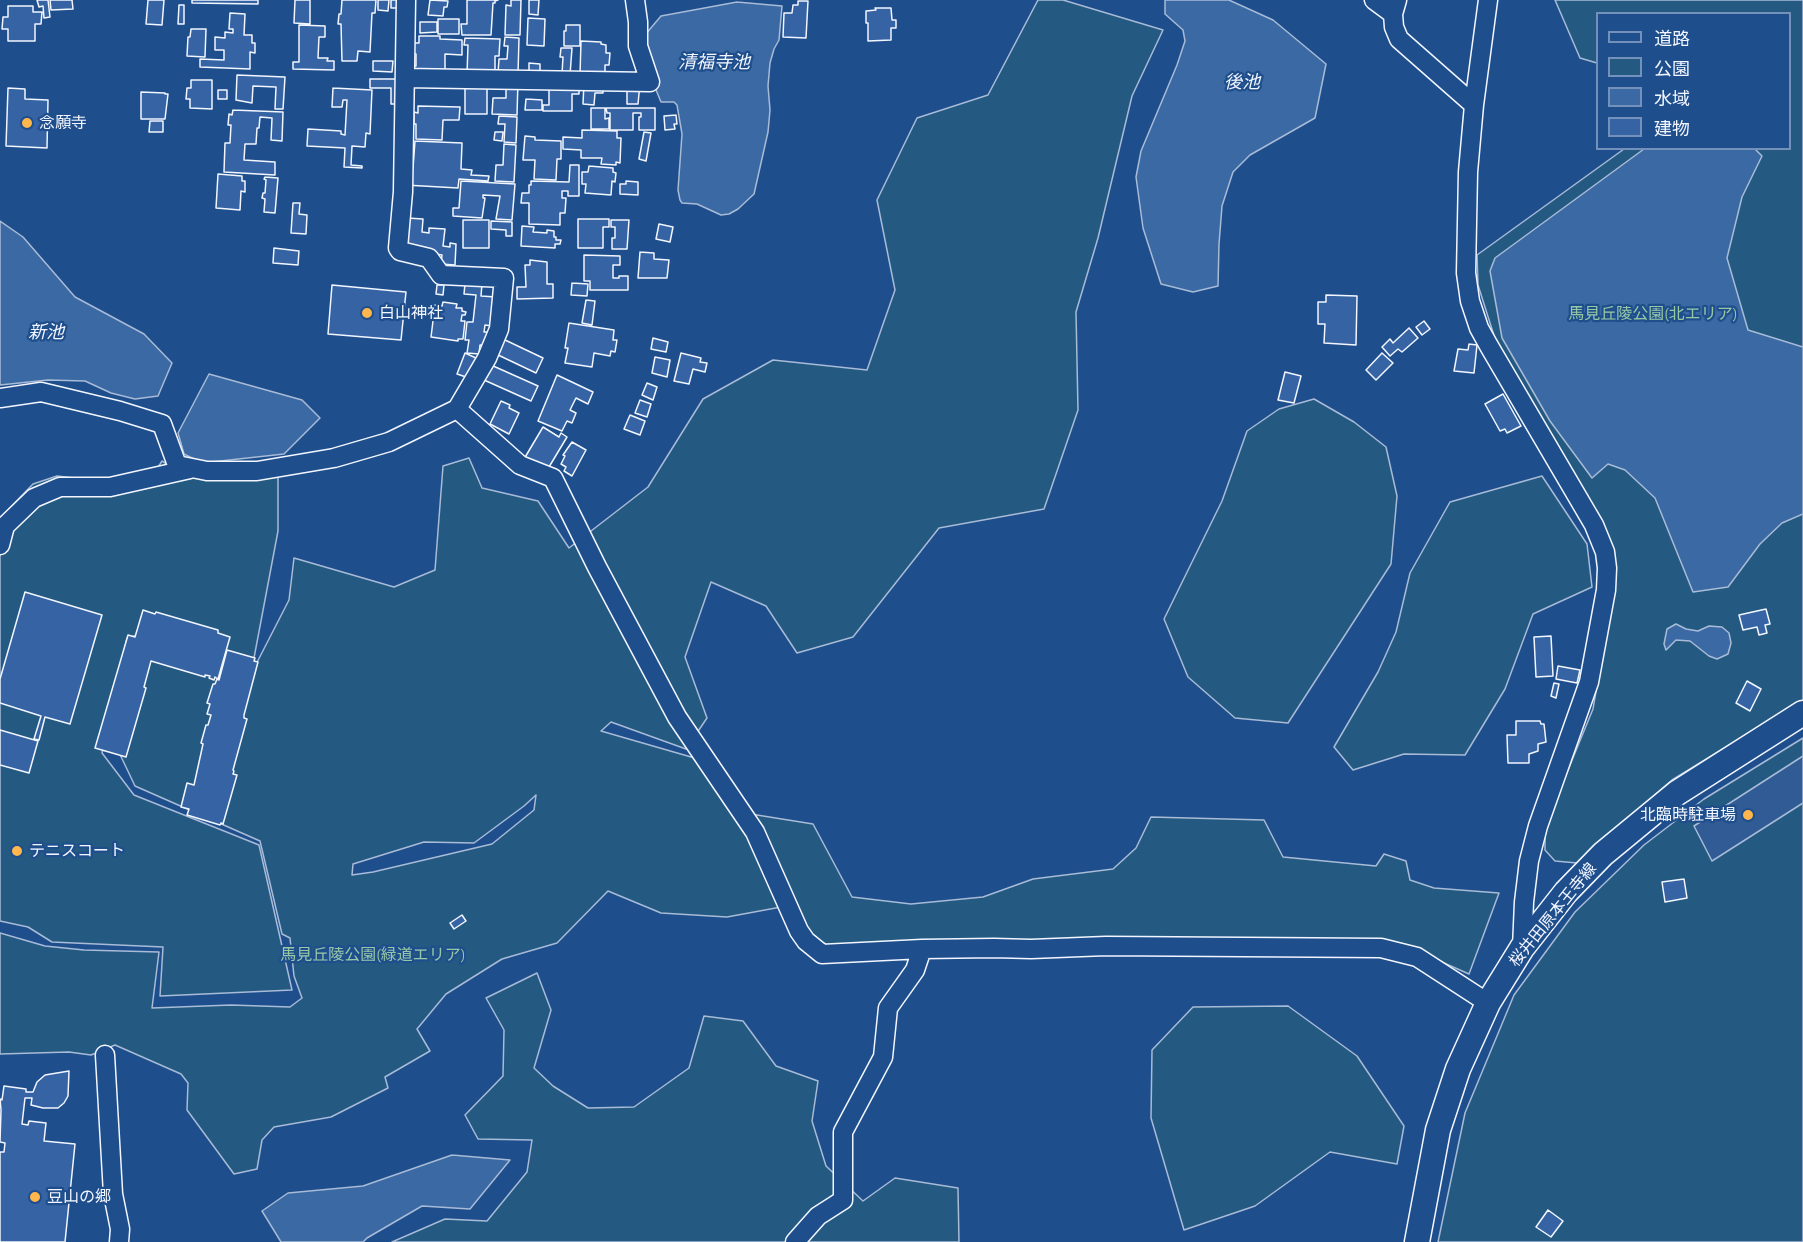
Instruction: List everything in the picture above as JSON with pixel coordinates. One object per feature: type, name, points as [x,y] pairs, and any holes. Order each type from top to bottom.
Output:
[{"type":"main road","name":"桜井田原本王寺線","points":[[1417,1242],[1438,1130],[1458,1069],[1488,1003],[1522,948],[1566,892],[1603,854],[1677,792],[1803,713]]},
{"type":"street","points":[[0,398],[41,392],[120,411],[162,424],[177,465],[207,471],[257,471],[334,458],[389,442],[457,410],[487,358],[499,329],[504,278],[441,275],[429,258],[400,251],[398,248],[402,192],[406,0]]},
{"type":"street","points":[[405,78],[650,82],[638,46],[635,0]]},
{"type":"street","points":[[1374,0],[1395,7],[1394,27],[1399,39],[1474,105]]},
{"type":"street","points":[[1488,0],[1468,172],[1466,273],[1470,301],[1479,328],[1594,525],[1605,552],[1607,568],[1606,590],[1589,682],[1538,826],[1529,861],[1522,948]]},
{"type":"street","points":[[457,410],[520,465],[552,478],[677,717],[755,832],[794,920],[806,941],[822,954],[922,949],[1216,946],[1381,948],[1417,957],[1488,1003]]},
{"type":"street","points":[[0,545],[5,526],[34,498],[60,486],[110,487],[192,468]]},
{"type":"street","points":[[795,1242],[818,1216],[843,1200],[843,1132],[883,1057],[888,1008],[915,970],[922,949]]},
{"type":"street","points":[[105,1055],[113,1194],[120,1229],[119,1242]]},
{"type":"green space","name":"馬見丘陵公園(緑道エリア)","points":[[1038,0],[1063,0],[1163,30],[1132,96],[1098,238],[1076,312],[1078,410],[1044,509],[939,528],[853,637],[797,653],[766,606],[711,582],[685,657],[707,718],[686,749],[611,722],[601,731],[698,759],[732,811],[813,824],[852,897],[911,904],[983,897],[1033,879],[1113,869],[1136,848],[1151,817],[1264,820],[1283,857],[1376,866],[1384,854],[1406,861],[1410,880],[1434,888],[1499,893],[1469,974],[1421,950],[824,948],[810,939],[792,905],[727,917],[661,913],[608,891],[557,943],[502,959],[446,994],[417,1029],[430,1051],[385,1077],[388,1088],[331,1117],[274,1127],[262,1140],[257,1169],[234,1174],[187,1110],[188,1083],[181,1074],[115,1045],[91,1055],[69,1052],[0,1054],[0,933],[45,946],[84,950],[159,952],[152,1008],[231,1005],[290,1007],[302,998],[294,976],[290,938],[282,934],[260,841],[135,786],[116,746],[136,648],[171,645],[251,674],[289,600],[294,558],[394,587],[435,570],[443,466],[469,458],[482,488],[538,501],[569,548],[648,487],[703,399],[773,360],[867,370],[895,290],[877,200],[917,118],[988,95]],"holes":[[[536,795],[534,810],[492,844],[352,875],[353,864],[424,842],[474,843]]]},
{"type":"green space","name":"馬見丘陵公園(北エリア)","points":[[1555,0],[1803,0],[1803,700],[1672,780],[1577,863],[1555,861],[1545,850],[1545,826],[1593,709],[1616,573],[1612,545],[1497,345],[1478,285],[1477,255],[1623,150],[1791,150],[1791,12],[1596,12],[1596,63],[1580,58]]},
{"type":"green space","points":[[1314,399],[1354,422],[1386,447],[1397,496],[1391,564],[1288,723],[1235,718],[1188,677],[1164,619],[1222,501],[1247,431],[1279,409]]},
{"type":"green space","points":[[162,461],[188,478],[278,476],[278,531],[254,658],[235,664],[152,631],[127,638],[102,753],[134,795],[259,845],[292,990],[160,996],[163,947],[52,942],[28,927],[0,921],[0,518],[33,484],[57,476],[101,481],[157,469]]},
{"type":"green space","points":[[1542,476],[1587,544],[1592,587],[1533,614],[1505,689],[1465,755],[1404,754],[1353,770],[1334,747],[1378,672],[1396,632],[1410,573],[1450,502]]},
{"type":"green space","points":[[1803,738],[1803,1242],[1438,1242],[1465,1113],[1514,995],[1575,912],[1644,845],[1704,799]]},
{"type":"green space","points":[[537,973],[551,1010],[534,1068],[553,1086],[588,1108],[634,1107],[689,1068],[704,1016],[743,1021],[776,1066],[818,1081],[812,1121],[826,1166],[863,1201],[895,1178],[958,1188],[959,1242],[392,1242],[445,1219],[487,1221],[527,1172],[532,1140],[478,1139],[465,1115],[503,1076],[504,1030],[486,998]]},
{"type":"green space","points":[[1288,1006],[1357,1056],[1404,1126],[1397,1164],[1330,1152],[1255,1206],[1184,1230],[1151,1118],[1152,1050],[1193,1007]]},
{"type":"shaded area","name":"北臨時駐車場","points":[[1803,756],[1803,803],[1712,861],[1694,826]]},
{"type":"water","name":"後池","points":[[1165,0],[1229,0],[1273,20],[1326,64],[1315,118],[1250,155],[1233,172],[1222,206],[1218,286],[1193,292],[1161,284],[1143,228],[1136,177],[1141,151],[1185,41],[1183,30],[1165,14]]},
{"type":"water","name":"清福寺池","points":[[737,2],[782,6],[779,40],[770,63],[768,132],[754,194],[738,209],[721,215],[697,204],[682,203],[680,200],[678,190],[682,134],[677,105],[674,102],[661,102],[654,85],[645,35],[661,16]]},
{"type":"water","points":[[1643,150],[1756,150],[1762,156],[1742,197],[1727,258],[1748,330],[1803,347],[1803,514],[1782,523],[1760,544],[1728,587],[1693,592],[1655,498],[1625,470],[1608,464],[1592,478],[1550,421],[1502,338],[1490,271],[1495,258]]},
{"type":"water","name":"新池","points":[[0,221],[23,237],[75,297],[144,334],[172,363],[158,396],[135,399],[111,393],[85,381],[48,380],[0,385]]},
{"type":"water","points":[[209,374],[302,400],[320,418],[284,454],[202,463],[184,454],[178,433]]},
{"type":"water","points":[[1676,624],[1698,631],[1709,626],[1722,627],[1729,633],[1731,643],[1728,654],[1717,659],[1709,656],[1690,641],[1676,640],[1666,650],[1664,644],[1667,629]]},
{"type":"water","points":[[452,1155],[510,1160],[470,1209],[422,1206],[363,1242],[281,1242],[262,1211],[288,1193],[363,1186]]},
{"type":"building","points":[[37,0],[48,0],[50,17],[44,18],[43,6],[39,7]]},
{"type":"building","points":[[50,0],[72,0],[73,9],[51,10]]},
{"type":"building","points":[[148,0],[164,0],[162,25],[146,24]]},
{"type":"building","points":[[192,0],[258,0],[258,4],[192,3]]},
{"type":"building","points":[[295,0],[310,0],[310,24],[294,23]]},
{"type":"building","points":[[342,0],[376,0],[375,13],[372,13],[370,52],[358,51],[357,61],[342,61],[341,24],[338,24]]},
{"type":"building","points":[[378,0],[389,0],[388,11],[378,10]]},
{"type":"building","points":[[391,0],[399,0],[399,8],[391,8]]},
{"type":"building","points":[[430,0],[448,1],[447,7],[444,7],[443,16],[428,15]]},
{"type":"building","points":[[467,0],[498,0],[493,3],[491,35],[462,35],[461,24],[467,24]]},
{"type":"building","points":[[511,0],[521,0],[520,35],[505,35],[506,5],[511,6]]},
{"type":"building","points":[[529,0],[539,0],[538,15],[529,14]]},
{"type":"building","points":[[798,1],[808,1],[806,38],[783,37],[784,13],[792,13],[793,5],[798,5]]},
{"type":"building","points":[[179,5],[184,5],[184,24],[178,24]]},
{"type":"building","points":[[8,6],[33,6],[33,12],[42,12],[41,24],[35,24],[35,41],[8,41],[8,29],[2,29],[3,17],[8,17]]},
{"type":"building","points":[[875,8],[891,8],[892,20],[896,20],[896,28],[891,28],[891,40],[868,41],[866,11],[876,10]]},
{"type":"building","points":[[230,13],[245,14],[244,35],[252,35],[252,43],[255,43],[255,53],[250,52],[250,69],[200,67],[200,59],[224,60],[224,50],[215,50],[215,37],[225,38],[225,32],[233,33],[233,29],[229,29]]},
{"type":"building","points":[[528,18],[545,19],[544,46],[527,45]]},
{"type":"building","points":[[438,19],[459,19],[459,34],[438,34]]},
{"type":"building","points":[[420,22],[437,22],[437,32],[420,33]]},
{"type":"building","points":[[299,25],[325,26],[325,37],[319,37],[318,58],[328,58],[327,61],[334,61],[334,70],[293,69],[293,62],[299,62]]},
{"type":"building","points":[[566,25],[580,25],[580,46],[564,46]]},
{"type":"building","points":[[191,29],[206,29],[205,57],[187,56]]},
{"type":"building","points":[[419,36],[440,36],[440,39],[462,40],[462,55],[445,54],[445,73],[410,72],[410,65],[416,66],[416,54],[412,54],[412,43],[419,43]]},
{"type":"building","points":[[505,37],[519,38],[518,74],[498,73],[499,59],[507,59],[508,46],[504,46]]},
{"type":"building","points":[[465,38],[500,39],[499,56],[495,56],[495,74],[467,74],[468,45],[464,45]]},
{"type":"building","points":[[581,41],[601,42],[606,45],[606,53],[610,53],[609,65],[605,65],[605,76],[580,75]]},
{"type":"building","points":[[561,48],[572,48],[570,75],[562,74]]},
{"type":"building","points":[[373,61],[393,61],[392,72],[373,71]]},
{"type":"building","points":[[529,63],[540,64],[540,73],[529,73]]},
{"type":"building","points":[[237,75],[285,77],[283,109],[275,109],[276,87],[253,86],[252,103],[236,100]]},
{"type":"building","points":[[370,79],[401,79],[400,104],[391,104],[391,88],[370,88]]},
{"type":"building","points":[[191,80],[212,80],[212,109],[190,108],[190,99],[186,99],[187,88],[191,88]]},
{"type":"building","points":[[465,80],[487,80],[487,114],[465,114]]},
{"type":"building","points":[[506,81],[518,81],[517,115],[492,114],[493,98],[506,98]]},
{"type":"building","points":[[549,81],[579,84],[579,94],[572,94],[572,111],[543,111],[543,105],[549,105]]},
{"type":"building","points":[[584,82],[603,83],[603,93],[595,93],[594,105],[583,104]]},
{"type":"building","points":[[640,83],[638,104],[627,104],[627,84]]},
{"type":"building","name":"念願寺","points":[[8,88],[25,89],[25,99],[48,100],[47,148],[6,146]]},
{"type":"building","points":[[333,88],[372,90],[370,134],[366,133],[365,147],[352,146],[351,165],[362,166],[362,168],[344,167],[345,148],[307,146],[308,129],[341,131],[341,134],[345,135],[347,100],[343,100],[342,107],[332,107]]},
{"type":"building","points":[[218,90],[227,90],[227,99],[218,99]]},
{"type":"building","points":[[141,92],[168,94],[165,119],[141,119]]},
{"type":"building","points":[[526,99],[542,100],[542,110],[525,110]]},
{"type":"building","points":[[418,106],[460,107],[459,120],[443,120],[442,140],[416,139],[414,112],[418,113]]},
{"type":"building","points":[[591,108],[605,108],[605,119],[609,118],[609,129],[591,129]]},
{"type":"building","points":[[606,108],[655,108],[655,130],[639,130],[641,113],[633,113],[633,130],[610,130],[610,113],[607,113]]},
{"type":"building","points":[[233,110],[283,112],[282,141],[271,140],[272,118],[260,117],[256,144],[245,144],[244,160],[275,162],[275,175],[224,172],[225,143],[230,143],[229,114],[232,115]]},
{"type":"building","points":[[676,115],[675,129],[665,130],[664,116]]},
{"type":"building","points":[[499,116],[517,117],[516,143],[504,142],[505,124],[498,124]]},
{"type":"building","points":[[150,121],[163,121],[163,132],[149,132]]},
{"type":"building","points":[[582,130],[617,131],[617,138],[621,138],[620,163],[601,164],[602,158],[581,158],[581,150],[563,149],[563,137],[582,138]]},
{"type":"building","points":[[495,132],[503,132],[502,141],[494,140]]},
{"type":"building","points":[[644,132],[651,133],[646,161],[639,159]]},
{"type":"building","points":[[525,136],[535,137],[535,140],[561,141],[561,159],[557,159],[556,180],[534,179],[535,160],[523,160]]},
{"type":"building","points":[[415,141],[462,143],[461,169],[472,170],[471,175],[489,176],[488,181],[459,179],[458,188],[405,185],[406,168],[413,168]]},
{"type":"building","points":[[504,144],[516,145],[514,182],[495,181],[496,165],[503,165]]},
{"type":"building","points":[[570,165],[579,165],[579,196],[568,196],[568,191],[562,191],[562,198],[566,198],[565,213],[560,213],[560,225],[529,224],[529,203],[521,203],[522,193],[529,193],[531,181],[569,182]]},
{"type":"building","points":[[589,166],[613,168],[613,172],[616,173],[615,182],[612,181],[611,195],[585,193],[586,184],[582,184],[582,172],[588,172]]},
{"type":"building","points":[[218,174],[242,176],[242,181],[245,181],[245,192],[241,191],[240,210],[216,208]]},
{"type":"building","points":[[265,177],[278,178],[275,213],[264,212],[265,199],[262,198],[265,193]]},
{"type":"building","points":[[461,181],[515,184],[512,220],[496,219],[500,196],[483,195],[485,198],[482,218],[453,216],[453,208],[459,208]]},
{"type":"building","points":[[626,181],[638,182],[638,195],[620,194],[620,184],[626,184]]},
{"type":"building","points":[[293,203],[300,203],[299,214],[307,215],[306,234],[291,233]]},
{"type":"building","points":[[407,218],[423,219],[422,232],[429,233],[429,228],[445,229],[443,246],[450,247],[450,243],[456,244],[455,265],[441,264],[442,255],[404,249]]},
{"type":"building","points":[[578,219],[609,219],[609,227],[603,227],[603,248],[578,248]]},
{"type":"building","points":[[463,220],[489,220],[489,248],[463,248]]},
{"type":"building","points":[[611,220],[629,220],[627,249],[612,249],[615,227],[611,227]]},
{"type":"building","points":[[491,221],[512,222],[512,236],[506,236],[506,230],[491,229]]},
{"type":"building","points":[[659,224],[673,227],[670,242],[656,239]]},
{"type":"building","points":[[522,226],[534,227],[533,232],[554,231],[556,240],[561,240],[560,244],[555,244],[555,248],[521,246]]},
{"type":"building","points":[[274,248],[299,251],[298,265],[273,263]]},
{"type":"building","points":[[640,252],[654,253],[654,259],[669,260],[667,278],[638,278]]},
{"type":"building","points":[[584,255],[620,256],[620,265],[613,265],[613,278],[628,276],[628,290],[590,290],[590,281],[584,281]]},
{"type":"building","points":[[530,260],[547,262],[547,284],[553,284],[553,298],[517,299],[517,287],[526,287],[525,265],[530,265]]},
{"type":"building","points":[[572,283],[588,284],[587,296],[571,295]]},
{"type":"building","points":[[465,284],[482,284],[481,296],[496,297],[492,326],[485,325],[484,332],[490,332],[489,346],[480,345],[479,354],[467,353],[469,340],[465,340],[467,322],[473,322],[476,295],[464,294]]},
{"type":"building","name":"白山神社","points":[[332,285],[406,292],[401,340],[328,334]]},
{"type":"building","points":[[437,285],[444,285],[443,295],[436,294]]},
{"type":"building","points":[[1326,295],[1357,296],[1356,345],[1324,343],[1325,324],[1318,324],[1318,302],[1326,302]]},
{"type":"building","points":[[586,300],[595,301],[592,325],[582,323]]},
{"type":"building","points":[[443,302],[457,304],[456,308],[462,308],[462,311],[466,312],[462,315],[461,321],[465,321],[463,339],[458,339],[458,341],[431,337],[435,305],[442,306]]},
{"type":"building","points":[[1424,321],[1430,329],[1422,335],[1416,327]]},
{"type":"building","points":[[569,323],[614,330],[613,340],[617,340],[615,352],[611,351],[610,356],[594,353],[592,367],[565,363]]},
{"type":"building","points":[[1409,328],[1418,338],[1402,352],[1398,349],[1390,356],[1382,347],[1390,339],[1393,343]]},
{"type":"building","points":[[653,338],[668,342],[666,352],[651,349]]},
{"type":"building","points":[[503,339],[543,358],[536,373],[496,354]]},
{"type":"building","points":[[1469,344],[1477,345],[1474,373],[1454,371],[1458,349],[1468,350]]},
{"type":"building","points":[[465,353],[476,358],[469,378],[457,374]]},
{"type":"building","points":[[681,353],[701,358],[700,362],[707,363],[705,372],[693,369],[689,384],[674,381]]},
{"type":"building","points":[[1382,353],[1393,363],[1376,380],[1366,370]]},
{"type":"building","points":[[655,357],[670,360],[667,377],[652,373]]},
{"type":"building","points":[[491,365],[538,386],[531,401],[484,380]]},
{"type":"building","points":[[1285,372],[1301,376],[1294,403],[1278,400]]},
{"type":"building","points":[[557,375],[593,392],[588,404],[576,398],[570,410],[576,413],[572,423],[567,421],[562,431],[538,421]]},
{"type":"building","points":[[647,383],[657,387],[653,400],[642,395]]},
{"type":"building","points":[[1503,394],[1521,426],[1507,433],[1505,429],[1500,431],[1485,404]]},
{"type":"building","points":[[640,400],[651,404],[647,417],[635,413]]},
{"type":"building","points":[[501,401],[519,413],[509,434],[490,424]]},
{"type":"building","points":[[630,415],[645,421],[640,435],[624,429]]},
{"type":"building","points":[[543,427],[559,437],[561,433],[567,437],[546,472],[524,459]]},
{"type":"building","points":[[572,442],[586,450],[572,476],[564,471],[566,467],[561,464],[565,456],[563,455]]},
{"type":"building","points":[[25,592],[102,615],[70,724],[45,717],[39,740],[34,739],[41,716],[0,703],[0,679]]},
{"type":"building","points":[[1766,609],[1770,624],[1765,625],[1767,633],[1759,635],[1757,627],[1743,630],[1739,615]]},
{"type":"building","points":[[143,610],[218,630],[218,633],[230,637],[218,679],[215,677],[214,680],[209,678],[210,676],[205,675],[205,677],[151,661],[144,687],[146,688],[126,757],[95,748],[128,635],[135,637]]},
{"type":"building","points":[[1551,636],[1553,676],[1536,677],[1534,637]]},
{"type":"building","points":[[227,650],[255,658],[254,661],[258,662],[244,715],[247,719],[233,770],[233,774],[237,775],[223,824],[220,825],[187,815],[189,809],[181,807],[187,783],[194,785],[203,744],[201,743],[211,715],[207,714],[210,704],[207,703],[213,684],[217,679],[219,680]]},
{"type":"building","points":[[1558,666],[1580,670],[1577,683],[1556,679]]},
{"type":"building","points":[[1747,681],[1761,689],[1750,711],[1736,703]]},
{"type":"building","points":[[1554,683],[1559,684],[1556,698],[1551,696]]},
{"type":"building","points":[[1516,721],[1540,721],[1544,724],[1546,742],[1538,744],[1538,751],[1529,754],[1529,763],[1508,763],[1507,735],[1516,735]]},
{"type":"building","points":[[0,730],[38,741],[29,773],[0,765]]},
{"type":"building","points":[[1684,879],[1687,898],[1665,902],[1662,882]]},
{"type":"building","points":[[462,915],[466,921],[454,929],[450,923]]},
{"type":"building","name":"豆山の郷","points":[[69,1071],[68,1096],[64,1103],[58,1108],[43,1108],[31,1105],[32,1098],[25,1098],[22,1124],[28,1125],[29,1121],[46,1123],[44,1141],[75,1144],[65,1242],[0,1242],[0,1152],[4,1152],[5,1143],[0,1142],[0,1099],[2,1100],[4,1086],[33,1092],[37,1082],[45,1075]]},
{"type":"building","points":[[1548,1210],[1563,1221],[1551,1237],[1536,1227]]},
{"type":"place","name":"念願寺","points":[[27,123]]},
{"type":"place","name":"白山神社","points":[[367,313]]},
{"type":"place","name":"北臨時駐車場","points":[[1748,815]]},
{"type":"place","name":"テニスコート","points":[[17,851]]},
{"type":"place","name":"豆山の郷","points":[[35,1197]]}]
